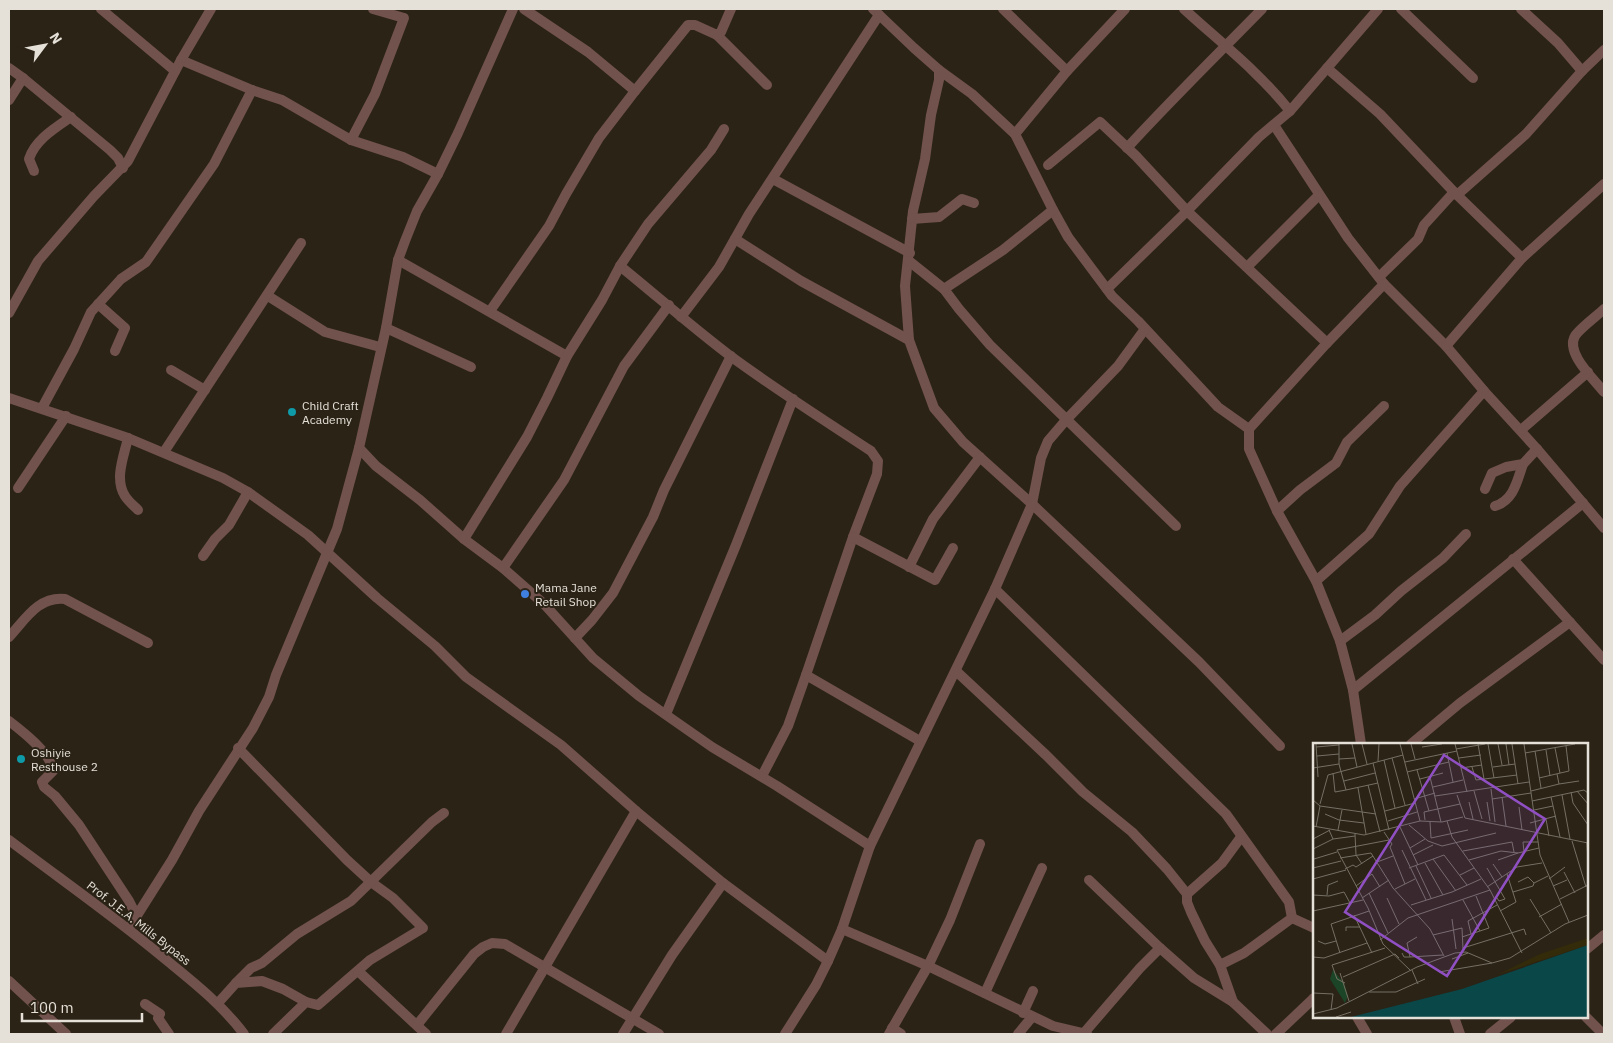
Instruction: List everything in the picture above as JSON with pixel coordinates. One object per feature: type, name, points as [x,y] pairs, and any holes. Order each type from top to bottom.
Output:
[{"type":"street","points":[[101,9],[175,71]]},
{"type":"street","points":[[9,313],[38,261],[94,196],[123,168],[136,150],[175,71],[211,9]]},
{"type":"street","points":[[351,140],[374,94],[404,18],[373,9]]},
{"type":"street","points":[[129,928],[172,860],[199,811],[238,748],[253,728],[269,697],[276,675],[338,529],[359,448],[380,347],[386,328],[398,260],[417,211],[438,174],[513,9]]},
{"type":"street","points":[[524,9],[588,52],[634,90]]},
{"type":"street","points":[[717,35],[721,32],[731,9]]},
{"type":"street","points":[[1003,9],[1067,71]]},
{"type":"street","points":[[1015,134],[1067,71],[1123,9]]},
{"type":"street","points":[[1184,9],[1227,46],[1271,88],[1290,112]]},
{"type":"street","points":[[1128,148],[1165,107],[1262,9]]},
{"type":"street","points":[[1107,289],[1259,137],[1290,112],[1378,9]]},
{"type":"street","points":[[1401,9],[1473,78]]},
{"type":"street","points":[[1521,9],[1558,43],[1582,71]]},
{"type":"street","points":[[681,317],[719,267],[876,12],[939,70],[972,94],[1015,134],[1052,210],[1068,237],[1112,296],[1218,407],[1249,429]]},
{"type":"street","points":[[490,311],[549,226],[599,138],[634,90],[688,25],[717,35],[767,84]]},
{"type":"street","points":[[1361,743],[1353,690],[1340,641],[1316,581],[1277,512],[1248,449],[1249,429],[1382,281],[1418,239],[1424,225],[1456,194],[1526,134],[1582,71],[1604,50]]},
{"type":"street","points":[[181,60],[252,90],[282,100],[351,140],[403,157],[438,174]]},
{"type":"street","points":[[9,68],[24,78],[110,150],[118,158],[123,168]]},
{"type":"street","points":[[1327,68],[1380,114],[1456,194],[1522,258]]},
{"type":"street","points":[[939,70],[925,159],[918,183],[912,220],[906,286],[908,340],[934,408],[963,442],[1032,504],[1199,662],[1280,746]]},
{"type":"street","points":[[9,100],[24,78]]},
{"type":"street","points":[[42,408],[74,349],[86,321],[121,278],[146,262],[214,164],[252,90]]},
{"type":"street","points":[[34,171],[29,159],[32,149],[43,138],[71,117]]},
{"type":"street","points":[[1048,165],[1100,122],[1128,148],[1187,211],[1248,266],[1327,343]]},
{"type":"street","points":[[1274,125],[1348,238],[1382,281],[1446,346],[1484,391],[1521,430],[1604,528]]},
{"type":"street","points":[[464,539],[526,437],[547,398],[566,356],[602,300],[620,266],[648,224],[711,150],[724,130]]},
{"type":"street","points":[[773,179],[909,257],[944,289],[990,345],[1176,526]]},
{"type":"street","points":[[1446,346],[1522,258],[1602,190]]},
{"type":"street","points":[[1248,266],[1319,195]]},
{"type":"street","points":[[912,220],[939,217],[962,199],[974,203]]},
{"type":"street","points":[[944,289],[1004,250],[1052,210]]},
{"type":"street","points":[[735,239],[801,281],[908,340]]},
{"type":"street","points":[[164,452],[301,243]]},
{"type":"street","points":[[398,260],[566,356]]},
{"type":"street","points":[[620,266],[731,356],[871,451],[878,461],[877,474],[852,537],[788,726],[762,776]]},
{"type":"street","points":[[268,296],[325,332],[380,347]]},
{"type":"street","points":[[98,304],[125,328],[115,352]]},
{"type":"street","points":[[503,568],[564,480],[624,366],[669,305]]},
{"type":"street","points":[[1604,309],[1575,336],[1573,345],[1576,358],[1604,392]]},
{"type":"street","points":[[386,328],[471,367]]},
{"type":"street","points":[[785,1034],[816,985],[828,961],[842,929],[870,846],[995,590],[1032,504],[1041,458],[1048,442],[1066,420],[1118,366],[1145,329]]},
{"type":"street","points":[[575,638],[592,620],[613,592],[731,356]]},
{"type":"street","points":[[171,370],[205,390]]},
{"type":"street","points":[[1521,430],[1588,372]]},
{"type":"street","points":[[1316,581],[1369,534],[1400,486],[1484,391]]},
{"type":"street","points":[[9,398],[66,416],[164,452],[223,478],[248,492],[308,535],[377,598],[435,646],[466,677],[561,745],[636,811],[723,883],[828,961]]},
{"type":"street","points":[[666,714],[793,399]]},
{"type":"street","points":[[1277,512],[1300,490],[1336,463],[1347,442],[1384,406]]},
{"type":"street","points":[[18,488],[66,416]]},
{"type":"street","points":[[128,438],[120,473],[121,486],[125,496],[138,510]]},
{"type":"street","points":[[359,448],[376,466],[420,500],[464,539],[503,568],[544,604],[593,658],[639,696],[712,747],[762,776],[870,846]]},
{"type":"street","points":[[1495,506],[1505,503],[1512,494],[1523,464],[1537,449]]},
{"type":"street","points":[[909,567],[933,519],[980,457]]},
{"type":"street","points":[[1485,489],[1492,473],[1506,467],[1523,464]]},
{"type":"street","points":[[203,556],[215,539],[229,525],[248,492]]},
{"type":"street","points":[[1353,690],[1582,503]]},
{"type":"street","points":[[1340,641],[1375,615],[1400,591],[1443,558],[1466,534]]},
{"type":"street","points":[[852,537],[935,580],[953,548]]},
{"type":"street","points":[[1513,559],[1604,660]]},
{"type":"street","points":[[995,590],[1226,814],[1289,902],[1292,918]]},
{"type":"street","points":[[9,637],[32,610],[56,598],[65,599],[148,643]]},
{"type":"street","points":[[1412,743],[1460,704],[1570,622]]},
{"type":"street","points":[[956,671],[1083,792],[1132,832],[1167,869],[1187,894],[1187,902],[1194,919],[1220,965],[1232,1002]]},
{"type":"street","points":[[806,676],[920,741]]},
{"type":"street","points":[[9,720],[32,740],[50,761],[52,771],[42,782],[44,787],[55,796],[79,825],[129,901],[136,915]]},
{"type":"street","points":[[236,983],[262,980],[306,1002],[318,1005],[370,960],[423,928],[393,898],[371,882],[315,828],[238,748]]},
{"type":"street","points":[[506,1034],[636,811]]},
{"type":"street","points":[[218,1004],[251,968],[262,963],[296,934],[351,901],[432,822],[444,813]]},
{"type":"street","points":[[1187,894],[1222,864],[1241,837]]},
{"type":"street","name":"Prof. J.E.A. Mills Bypass","points":[[9,840],[129,928],[218,1004],[244,1034]]},
{"type":"street","points":[[894,1032],[950,920],[980,844]]},
{"type":"street","points":[[985,993],[1042,868]]},
{"type":"street","points":[[1089,880],[1194,978],[1232,1002],[1266,1034]]},
{"type":"street","points":[[622,1034],[672,955],[723,883]]},
{"type":"street","points":[[1292,918],[1313,928]]},
{"type":"street","points":[[1220,965],[1250,949],[1292,918]]},
{"type":"street","points":[[842,929],[928,966],[1053,1026],[1086,1034],[1140,968],[1160,948]]},
{"type":"street","points":[[1588,949],[1604,935]]},
{"type":"street","points":[[418,1025],[465,963],[483,946],[492,943],[505,944],[659,1034]]},
{"type":"street","points":[[358,971],[426,1034]]},
{"type":"street","points":[[9,980],[66,1034]]},
{"type":"street","points":[[1018,1034],[1028,1015],[1033,991]]},
{"type":"street","points":[[1276,1034],[1313,999]]},
{"type":"street","points":[[279,1032],[306,1002]]},
{"type":"street","points":[[145,1004],[160,1014],[158,1018],[169,1034]]},
{"type":"street","points":[[1358,1018],[1367,1034]]},
{"type":"street","points":[[1454,1018],[1460,1034]]},
{"type":"street","points":[[1490,1034],[1509,1018]]},
{"type":"street","points":[[1587,1018],[1603,1034]]},
{"type":"place","name":"Child Craft Academy","points":[[292,412]]},
{"type":"place","name":"Mama Jane Retail Shop","points":[[525,594]]},
{"type":"place","name":"Oshiyie Resthouse 2","points":[[21,759]]}]
